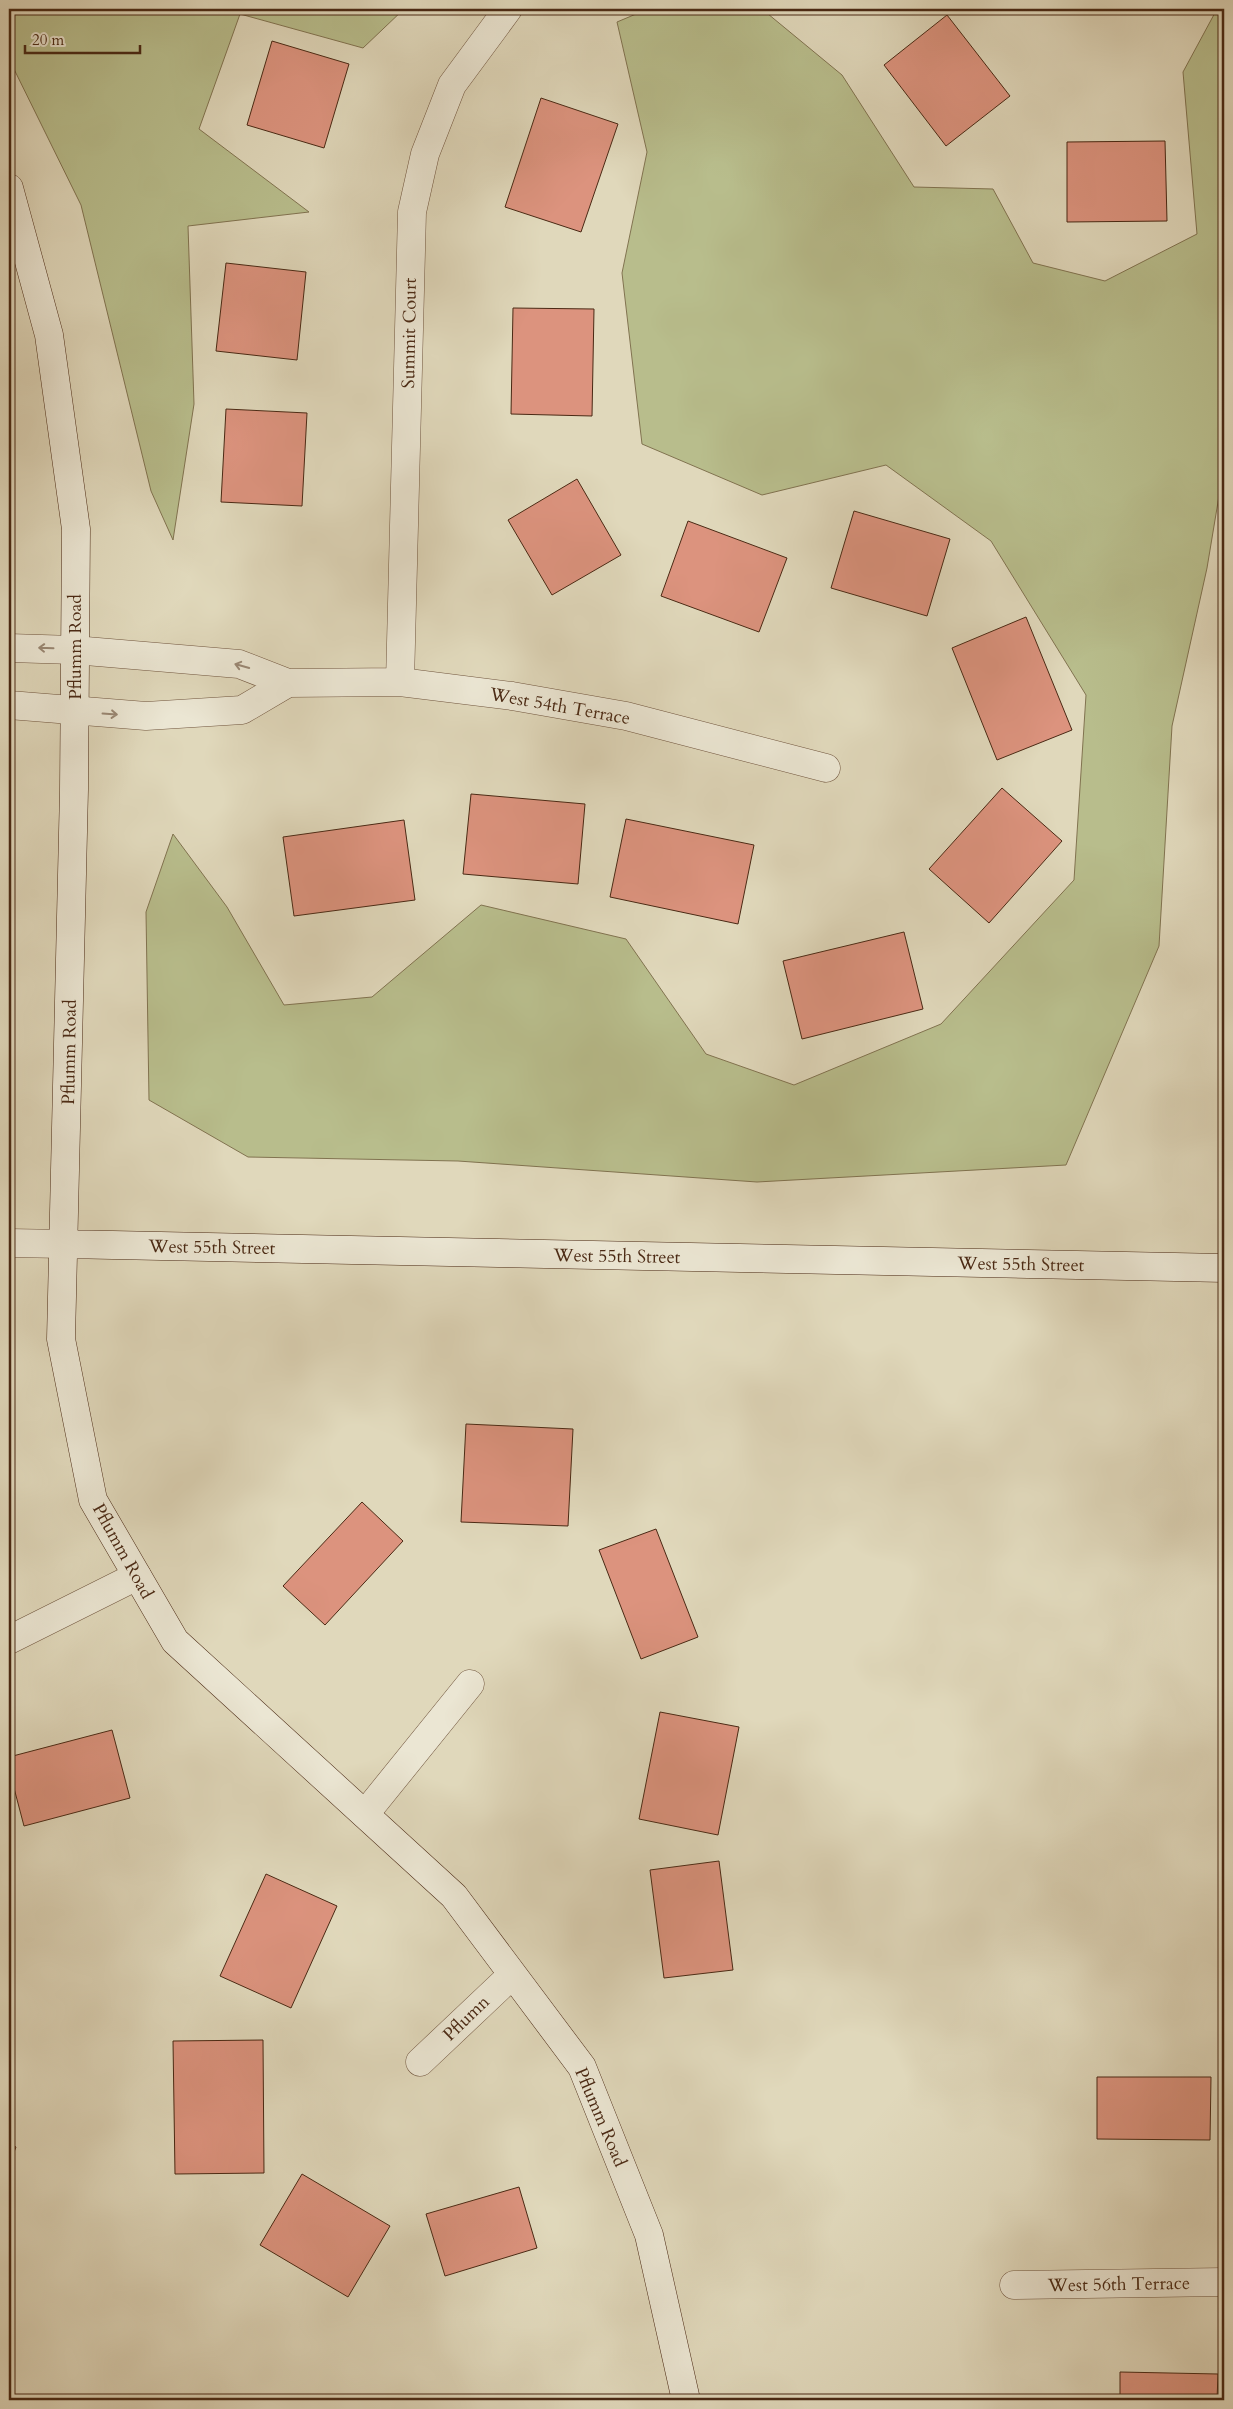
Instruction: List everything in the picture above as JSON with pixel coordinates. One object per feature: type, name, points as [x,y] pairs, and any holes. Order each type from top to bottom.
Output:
[{"type":"street","name":"Summit Court","points":[[400,682],[412,212],[425,154],[452,85],[508,9]]},
{"type":"street","name":"Pflumm Road","points":[[9,188],[49,335],[76,529],[61,1339],[94,1500],[175,1641],[255,1717],[454,1896],[582,2067],[648,2235],[686,2400]]},
{"type":"street","name":"West 54th Terrace","points":[[9,648],[74,650],[239,664],[288,683],[400,682],[512,696],[626,716],[826,768]]},
{"type":"street","name":"West 54th Terrace","points":[[9,705],[146,716],[242,710],[288,683]]},
{"type":"street","name":"West 55th Street","points":[[9,1244],[1224,1268]]},
{"type":"street","points":[[9,1640],[137,1576]]},
{"type":"street","points":[[365,1814],[470,1684]]},
{"type":"street","name":"Pflumn","points":[[420,2062],[512,1975]]},
{"type":"street","name":"West 56th Terrace","points":[[1014,2285],[1224,2282]]},
{"type":"green space","points":[[9,9],[404,9],[363,48],[240,14],[199,129],[309,212],[188,226],[194,404],[173,540],[151,491],[81,205],[9,59]]},
{"type":"green space","points":[[648,9],[762,9],[842,75],[914,187],[993,189],[1033,263],[1105,281],[1197,234],[1183,72],[1217,9],[1224,9],[1224,466],[1207,568],[1172,726],[1159,946],[1066,1165],[757,1182],[458,1161],[248,1157],[149,1100],[146,912],[173,834],[227,907],[284,1005],[372,997],[481,905],[626,939],[706,1054],[794,1085],[941,1024],[1074,880],[1086,695],[991,541],[886,465],[762,495],[642,444],[622,273],[647,152],[617,22]]},
{"type":"building","points":[[947,15],[1010,96],[946,146],[884,65]]},
{"type":"building","points":[[272,41],[349,64],[324,148],[247,125]]},
{"type":"building","points":[[541,98],[618,124],[581,232],[505,207]]},
{"type":"building","points":[[1165,141],[1167,221],[1067,222],[1067,142]]},
{"type":"building","points":[[226,263],[306,272],[297,360],[216,351]]},
{"type":"building","points":[[513,308],[594,309],[592,416],[511,414]]},
{"type":"building","points":[[226,409],[307,413],[302,506],[221,502]]},
{"type":"building","points":[[577,479],[621,555],[552,595],[508,520]]},
{"type":"building","points":[[854,511],[950,539],[927,616],[831,588]]},
{"type":"building","points":[[688,521],[787,558],[759,632],[661,596]]},
{"type":"building","points":[[1026,617],[1072,730],[997,760],[952,648]]},
{"type":"building","points":[[1002,788],[1062,841],[989,923],[929,869]]},
{"type":"building","points":[[471,794],[585,804],[578,884],[463,874]]},
{"type":"building","points":[[626,819],[754,845],[738,924],[610,897]]},
{"type":"building","points":[[404,820],[415,900],[294,916],[283,837]]},
{"type":"building","points":[[904,932],[923,1009],[802,1039],[783,961]]},
{"type":"building","points":[[466,1424],[573,1429],[568,1526],[461,1522]]},
{"type":"building","points":[[362,1502],[403,1541],[325,1625],[283,1586]]},
{"type":"building","points":[[656,1529],[698,1637],[641,1659],[599,1550]]},
{"type":"building","points":[[660,1712],[739,1727],[718,1835],[639,1819]]},
{"type":"building","points":[[112,1730],[130,1798],[24,1826],[9,1769],[9,1757]]},
{"type":"building","points":[[719,1861],[733,1970],[664,1978],[650,1870]]},
{"type":"building","points":[[266,1874],[337,1906],[291,2008],[220,1976]]},
{"type":"building","points":[[263,2040],[264,2173],[175,2174],[173,2041]]},
{"type":"building","points":[[1097,2077],[1211,2077],[1210,2140],[1097,2139]]},
{"type":"building","points":[[9,2143],[16,2147],[9,2165]]},
{"type":"building","points":[[302,2174],[390,2226],[348,2297],[260,2245]]},
{"type":"building","points":[[519,2187],[537,2248],[445,2276],[426,2214]]},
{"type":"building","points":[[1120,2372],[1218,2374],[1217,2400],[1120,2400]]}]
